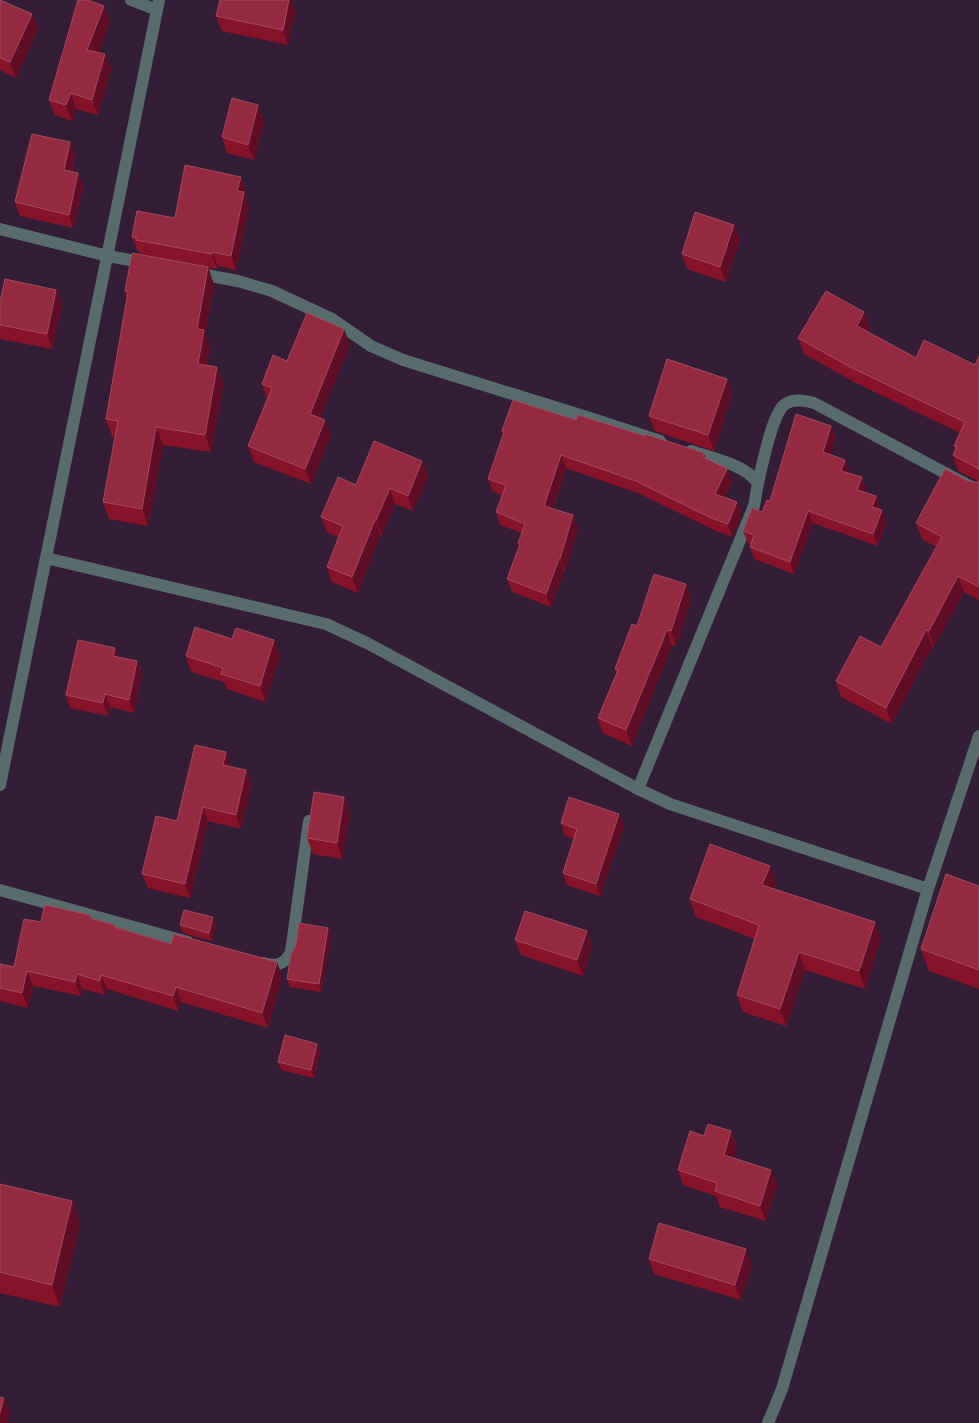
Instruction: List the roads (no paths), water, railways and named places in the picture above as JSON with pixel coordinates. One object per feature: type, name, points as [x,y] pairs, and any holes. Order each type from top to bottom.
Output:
[{"type":"street","points":[[0,785],[158,5],[131,0]]},
{"type":"street","points":[[0,229],[108,256],[154,265]]},
{"type":"street","points":[[182,270],[238,281],[272,291],[332,319],[371,346],[403,360],[590,418],[744,469],[758,483]]},
{"type":"street","points":[[638,789],[754,506],[776,414],[785,404],[800,399],[814,403],[979,491]]},
{"type":"street","points":[[46,558],[326,624],[367,643],[638,789],[670,804],[928,889]]},
{"type":"street","points":[[768,1423],[782,1389],[928,889],[979,736]]},
{"type":"street","points":[[250,960],[269,965],[279,965],[286,961],[291,952],[309,821]]},
{"type":"street","points":[[0,890],[202,946]]}]
